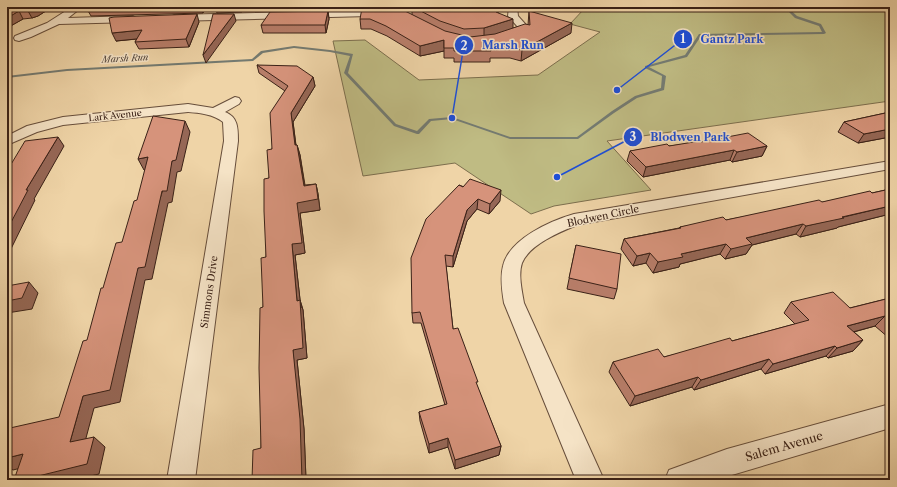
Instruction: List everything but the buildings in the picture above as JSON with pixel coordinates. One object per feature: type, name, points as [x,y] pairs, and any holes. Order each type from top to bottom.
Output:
[{"type":"street","points":[[19,38],[39,32],[78,7]]},
{"type":"street","points":[[495,40],[520,31],[522,26],[513,16],[513,7]]},
{"type":"street","points":[[163,19],[369,13],[398,10]]},
{"type":"street","points":[[57,21],[140,19]]},
{"type":"street","points":[[215,112],[235,101]]},
{"type":"street","name":"Lark Avenue","points":[[10,137],[47,124],[79,119],[184,108],[197,108],[215,112]]},
{"type":"street","name":"Simmons Drive","points":[[181,480],[231,141],[231,125],[229,120],[223,115],[215,112]]},
{"type":"street","name":"Blodwen Circle","points":[[590,480],[514,303],[511,288],[514,260],[522,249],[534,238],[550,229],[574,220],[890,165]]},
{"type":"street","name":"Salem Avenue","points":[[679,480],[728,462],[890,416]]},
{"type":"shaded area","points":[[582,7],[890,7],[890,101],[607,141],[651,190],[554,206],[531,214],[455,163],[363,176],[333,41],[365,40],[419,80],[538,75],[600,32],[570,24],[584,9]]},
{"type":"waterway","name":"Marsh Run","points":[[7,77],[67,70],[253,60],[262,52],[294,47],[352,55],[346,73],[395,125],[418,133],[430,120],[452,118],[510,138],[578,138],[636,97],[663,89],[664,76],[646,67],[686,56],[700,35],[824,33],[820,25],[796,17],[785,7]]},
{"type":"place","name":"Gantz Park","points":[[617,90]]},
{"type":"place","name":"Marsh Run","points":[[452,118]]},
{"type":"place","name":"Blodwen Park","points":[[557,177]]}]
